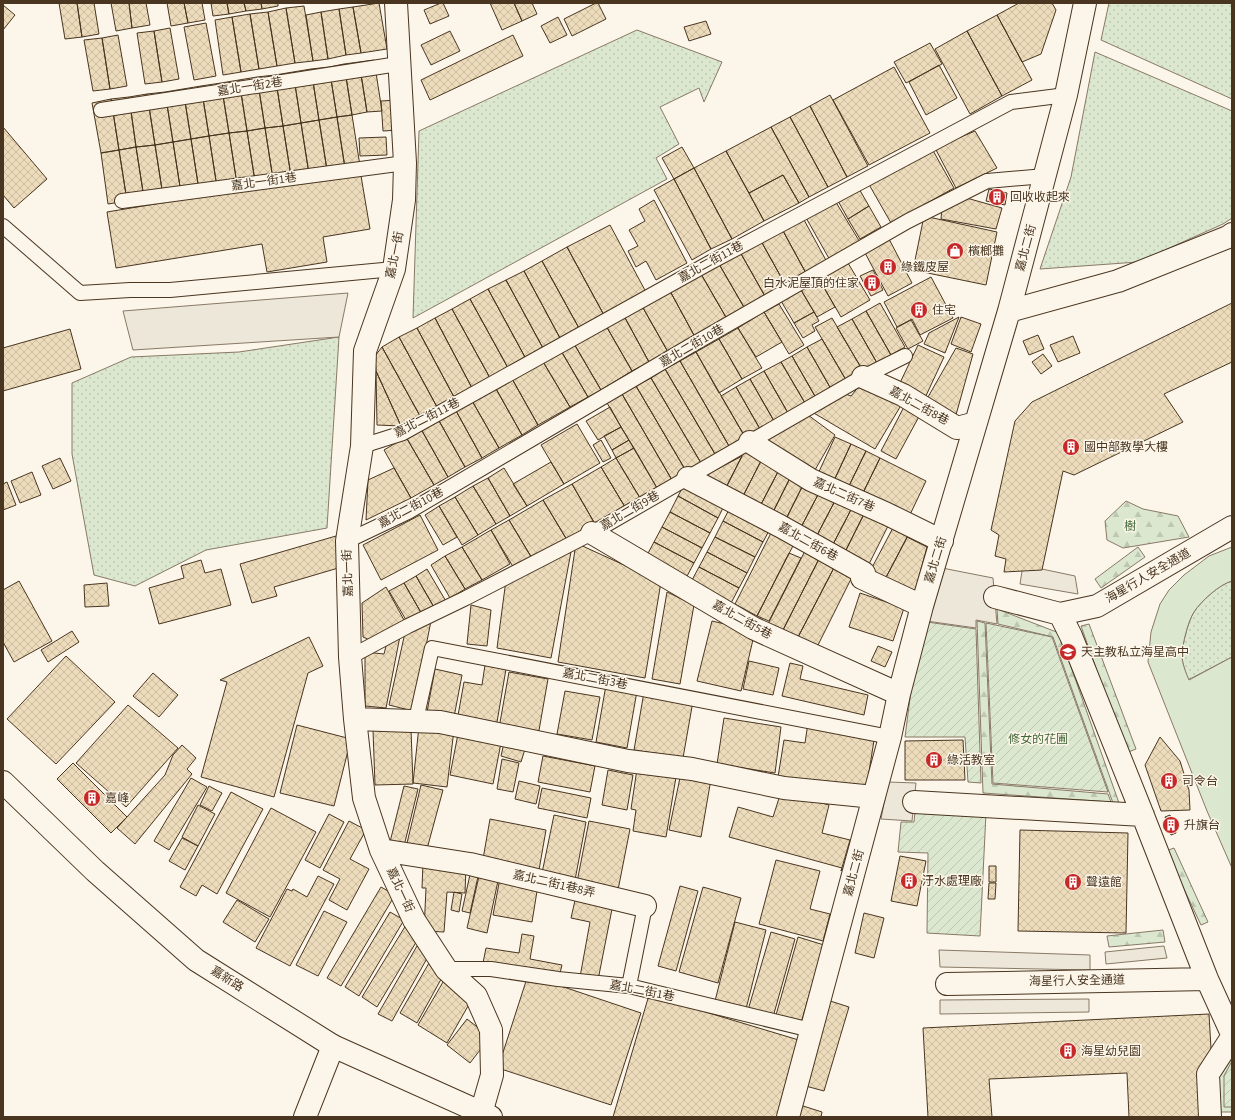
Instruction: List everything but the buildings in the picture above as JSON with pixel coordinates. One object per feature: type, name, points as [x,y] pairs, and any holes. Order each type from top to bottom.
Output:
[{"type":"street","name":"嘉北一街","points":[[396,3],[398,64],[405,163],[404,200],[394,269],[365,351],[362,446],[347,541],[350,657],[364,798],[381,850],[414,920],[446,969],[476,996],[491,1030],[492,1074],[484,1116]]},
{"type":"street","name":"嘉北二街","points":[[788,1117],[890,737],[899,694],[922,606],[1009,311],[1045,176],[1066,95],[1085,3]]},
{"type":"street","points":[[1009,311],[1118,281],[1228,237],[1232,234]]},
{"type":"street","name":"嘉北二街8巷","points":[[863,377],[903,395],[957,428],[976,423]]},
{"type":"street","name":"嘉北二街7巷","points":[[750,442],[811,480],[887,514],[942,541]]},
{"type":"street","name":"嘉北二街6巷","points":[[688,478],[780,526],[864,573],[862,578],[922,606]]},
{"type":"street","name":"海星行人安全通道","points":[[995,597],[1060,614],[1098,606],[1232,527]]},
{"type":"street","name":"嘉北二街5巷","points":[[592,533],[753,628],[899,694]]},
{"type":"street","points":[[1060,614],[1071,636],[1207,979],[1232,1036],[1208,1074],[1210,1117]]},
{"type":"street","points":[[355,719],[440,722],[628,761],[692,769],[784,788],[874,797]]},
{"type":"street","name":"嘉新路","points":[[3,782],[95,871],[196,960],[334,1046],[484,1116]]},
{"type":"street","points":[[914,802],[1143,815]]},
{"type":"street","name":"嘉北二街1巷8弄","points":[[381,850],[470,864],[645,906]]},
{"type":"street","name":"海星行人安全通道","points":[[947,984],[1207,979]]},
{"type":"street","points":[[305,1117],[334,1046]]},
{"type":"lane","name":"嘉北一街2巷","points":[[101,110],[398,64]]},
{"type":"lane","name":"嘉北二街11巷","points":[[362,446],[403,433],[711,262],[1011,102],[1066,95]]},
{"type":"lane","name":"嘉北一街1巷","points":[[122,201],[405,163]]},
{"type":"lane","name":"嘉北二街10巷","points":[[347,541],[408,512],[690,346],[908,221],[988,181],[1045,176]]},
{"type":"lane","points":[[3,226],[80,293],[130,290],[170,290],[394,269]]},
{"type":"lane","name":"嘉北二街9巷","points":[[350,657],[592,533],[863,377],[906,356]]},
{"type":"lane","name":"嘉北二街3巷","points":[[355,719],[416,720],[432,648],[890,737]]},
{"type":"lane","name":"嘉北二街1巷8弄","points":[[630,986],[645,906]]},
{"type":"lane","name":"嘉北二街1巷","points":[[446,969],[491,969],[558,979],[630,986],[811,1030]]},
{"type":"green space","points":[[1109,3],[1232,3],[1232,99],[1101,40]]},
{"type":"green space","points":[[637,30],[722,62],[704,102],[699,88],[660,107],[679,144],[656,158],[667,179],[413,318],[419,131]]},
{"type":"green space","points":[[1095,52],[1232,111],[1232,218],[1223,224],[1138,262],[1040,269],[1071,177]]},
{"type":"green space","points":[[339,337],[327,528],[206,550],[135,586],[94,575],[72,454],[72,383],[131,357],[239,352]]},
{"type":"green space","name":"樹","points":[[1126,501],[1143,509],[1178,516],[1189,537],[1123,548],[1107,540],[1105,521]]},
{"type":"green space","points":[[1138,547],[1145,557],[1101,588],[1095,579]]},
{"type":"green space","points":[[1232,547],[1232,581],[1211,594],[1194,612],[1186,633],[1182,656],[1183,665],[1189,680],[1232,657],[1232,868],[1207,811],[1148,662],[1151,632],[1160,604],[1169,590],[1184,575],[1209,556]]},
{"type":"green space","points":[[1232,581],[1232,657],[1188,680],[1183,662],[1182,651],[1192,616],[1206,598],[1222,586]]},
{"type":"green space","points":[[997,609],[1059,633],[1119,803],[1113,803],[1053,637],[998,624]]},
{"type":"green space","name":"修女的花圃","points":[[920,621],[976,629],[981,783],[968,782],[965,737],[905,737]]},
{"type":"green space","points":[[977,621],[985,623],[992,784],[1108,794],[1111,802],[983,793]]},
{"type":"green space","name":"修女的花圃","points":[[986,623],[1052,637],[1108,792],[993,783]]},
{"type":"green space","points":[[1089,624],[1136,749],[1126,753],[1081,626]]},
{"type":"green space","points":[[915,811],[986,813],[980,936],[927,933],[928,853],[898,852],[901,822],[914,822]]},
{"type":"green space","points":[[1174,848],[1208,922],[1201,925],[1166,851]]},
{"type":"green space","points":[[1163,930],[1165,942],[1109,947],[1107,936]]},
{"type":"green space","points":[[1232,1049],[1232,1112],[1219,1112],[1219,1074]]},
{"type":"green space","points":[[1232,1061],[1232,1107],[1224,1107],[1224,1076]]},
{"type":"shaded area","points":[[348,293],[339,337],[133,350],[123,311]]},
{"type":"shaded area","points":[[1023,565],[1075,576],[1078,594],[1020,584]]},
{"type":"shaded area","points":[[937,567],[993,578],[997,624],[976,620],[976,628],[926,621]]},
{"type":"shaded area","points":[[888,782],[916,783],[912,821],[881,819]]},
{"type":"shaded area","points":[[1164,946],[1167,958],[1106,964],[1105,952]]},
{"type":"shaded area","points":[[939,950],[1090,955],[1090,970],[940,967]]},
{"type":"shaded area","points":[[1089,999],[1089,1012],[940,1014],[940,1000]]},
{"type":"place","name":"回收收起來","points":[[997,197]]},
{"type":"place","name":"檳榔攤","points":[[955,251]]},
{"type":"place","name":"綠鐵皮屋","points":[[888,267]]},
{"type":"place","name":"白水泥屋頂的住家","points":[[872,283]]},
{"type":"place","name":"住宅","points":[[919,310]]},
{"type":"place","name":"國中部教學大樓","points":[[1071,447]]},
{"type":"place","name":"天主教私立海星高中","points":[[1068,652]]},
{"type":"place","name":"綠活教室","points":[[934,760]]},
{"type":"place","name":"司令台","points":[[1169,781]]},
{"type":"place","name":"嘉峰","points":[[92,798]]},
{"type":"place","name":"升旗台","points":[[1171,825]]},
{"type":"place","name":"汙水處理廠","points":[[909,881]]},
{"type":"place","name":"聲遠館","points":[[1073,882]]},
{"type":"place","name":"海星幼兒園","points":[[1068,1051]]}]
